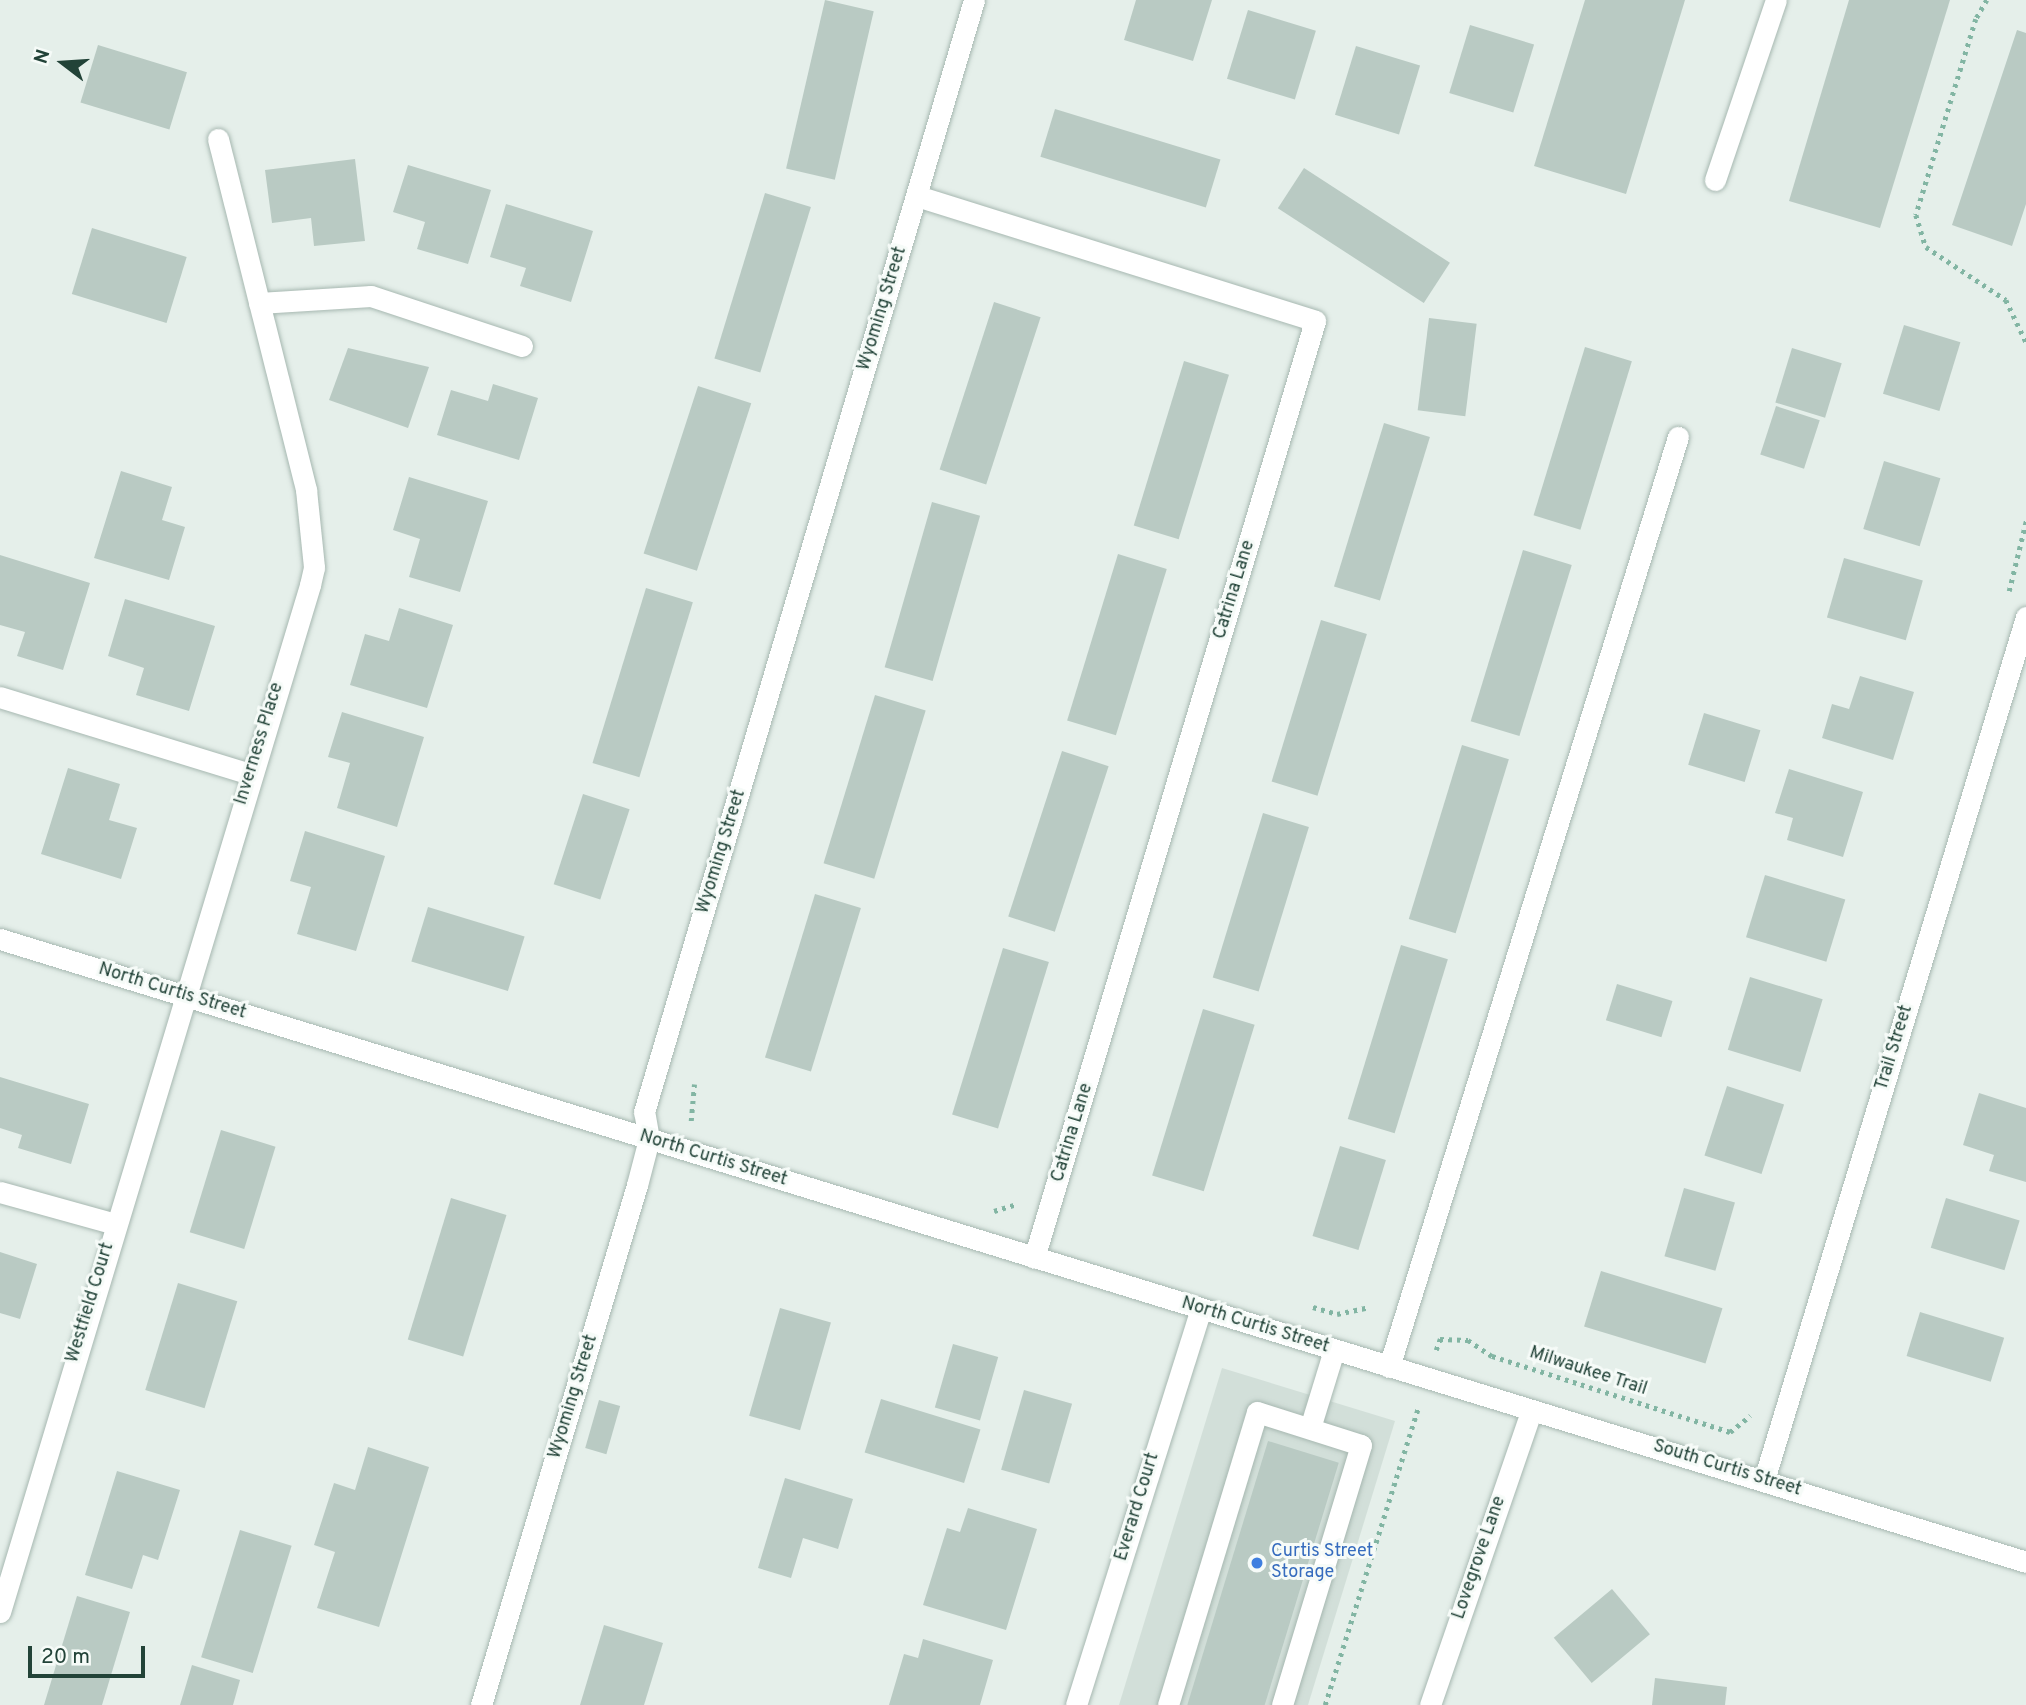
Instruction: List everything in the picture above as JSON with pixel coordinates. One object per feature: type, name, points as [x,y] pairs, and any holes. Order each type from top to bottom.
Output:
[{"type":"street","name":"Wyoming Street","points":[[481,1705],[649,1139],[645,1112],[974,0]]},
{"type":"street","points":[[1715,180],[1776,0]]},
{"type":"street","name":"Inverness Place","points":[[183,995],[314,567],[306,490],[218,139]]},
{"type":"street","name":"Catrina Lane","points":[[917,196],[1315,321],[1034,1258]]},
{"type":"street","points":[[259,303],[371,296],[522,346]]},
{"type":"street","points":[[1389,1367],[1678,438]]},
{"type":"street","name":"Trail Street","points":[[1764,1480],[2026,617]]},
{"type":"street","points":[[0,697],[251,774]]},
{"type":"street","name":"North Curtis Street","points":[[0,939],[1427,1379]]},
{"type":"street","name":"Westfield Court","points":[[0,1612],[4,1585],[183,995]]},
{"type":"street","points":[[0,1192],[115,1224]]},
{"type":"street","name":"Everard Court","points":[[1076,1705],[1200,1309]]},
{"type":"street","points":[[1310,1428],[1334,1350]]},
{"type":"street","name":"South Curtis Street","points":[[1427,1379],[2026,1562]]},
{"type":"street","name":"Lovegrove Lane","points":[[1430,1705],[1531,1410]]},
{"type":"street","points":[[1168,1705],[1257,1412],[1361,1445],[1282,1705]]},
{"type":"path","points":[[1987,0],[1976,19],[1916,215],[1926,247],[2006,300],[2026,342]]},
{"type":"path","points":[[691,1125],[694,1084]]},
{"type":"path","name":"Milwaukee Trail","points":[[1440,1339],[1468,1340],[1492,1356],[1730,1432]]},
{"type":"path","points":[[1325,1705],[1417,1415]]},
{"type":"shaded area","name":"Curtis Street Storage","points":[[1222,1368],[1395,1421],[1308,1705],[1119,1705]]},
{"type":"building","points":[[825,0],[874,11],[835,180],[786,169]]},
{"type":"building","points":[[1136,0],[1212,0],[1193,61],[1124,40]]},
{"type":"building","points":[[1585,0],[1685,0],[1626,194],[1534,166]]},
{"type":"building","points":[[1849,0],[1950,0],[1880,228],[1789,201]]},
{"type":"building","points":[[1248,10],[1316,31],[1295,100],[1227,79]]},
{"type":"building","points":[[1470,25],[1534,45],[1513,112],[1449,93]]},
{"type":"building","points":[[2017,30],[2026,33],[2026,204],[2012,246],[1952,225]]},
{"type":"building","points":[[98,45],[187,72],[169,130],[80,102]]},
{"type":"building","points":[[1356,46],[1420,66],[1399,134],[1335,115]]},
{"type":"building","points":[[1055,109],[1220,160],[1206,207],[1040,157]]},
{"type":"building","points":[[355,159],[365,241],[314,246],[311,218],[272,223],[265,170]]},
{"type":"building","points":[[408,165],[491,190],[468,264],[417,249],[425,222],[393,212]]},
{"type":"building","points":[[1304,168],[1450,263],[1424,303],[1278,208]]},
{"type":"building","points":[[765,193],[811,207],[760,372],[714,358]]},
{"type":"building","points":[[506,204],[593,231],[571,302],[520,286],[526,268],[490,257]]},
{"type":"building","points":[[92,228],[187,257],[167,323],[72,294]]},
{"type":"building","points":[[994,302],[1041,317],[986,485],[940,469]]},
{"type":"building","points":[[1429,318],[1477,324],[1465,416],[1418,410]]},
{"type":"building","points":[[1904,325],[1960,342],[1939,411],[1883,394]]},
{"type":"building","points":[[1585,347],[1632,361],[1580,530],[1534,515]]},
{"type":"building","points":[[348,348],[429,367],[408,428],[329,400]]},
{"type":"building","points":[[1792,348],[1842,363],[1825,418],[1775,403]]},
{"type":"building","points":[[1184,361],[1229,375],[1179,539],[1134,525]]},
{"type":"building","points":[[493,384],[538,398],[519,460],[437,435],[451,390],[488,401]]},
{"type":"building","points":[[698,386],[751,403],[697,571],[644,553]]},
{"type":"building","points":[[1776,406],[1820,420],[1804,469],[1760,455]]},
{"type":"building","points":[[1384,423],[1430,437],[1380,601],[1334,587]]},
{"type":"building","points":[[1884,461],[1940,478],[1920,546],[1863,529]]},
{"type":"building","points":[[121,471],[172,487],[162,520],[185,527],[169,580],[94,558]]},
{"type":"building","points":[[409,477],[488,501],[460,592],[409,577],[420,539],[393,530]]},
{"type":"building","points":[[932,502],[980,516],[933,681],[885,667]]},
{"type":"building","points":[[1523,550],[1572,565],[1519,736],[1471,721]]},
{"type":"building","points":[[1118,554],[1167,569],[1116,735],[1067,720]]},
{"type":"building","points":[[0,555],[90,583],[63,670],[17,656],[25,632],[0,625]]},
{"type":"building","points":[[1844,558],[1923,581],[1906,640],[1827,618]]},
{"type":"building","points":[[646,588],[693,602],[639,777],[592,763]]},
{"type":"building","points":[[125,599],[215,626],[189,711],[136,695],[144,668],[108,656]]},
{"type":"building","points":[[399,608],[453,625],[427,708],[350,685],[365,634],[389,641]]},
{"type":"building","points":[[1321,620],[1367,634],[1317,796],[1272,782]]},
{"type":"building","points":[[1860,676],[1914,692],[1893,760],[1822,738],[1832,704],[1849,709]]},
{"type":"building","points":[[875,695],[926,710],[874,879],[824,863]]},
{"type":"building","points":[[342,712],[424,737],[397,827],[337,808],[350,763],[328,757]]},
{"type":"building","points":[[1704,713],[1760,730],[1745,782],[1688,765]]},
{"type":"building","points":[[1462,745],[1509,759],[1456,933],[1409,919]]},
{"type":"building","points":[[1062,751],[1109,766],[1055,932],[1008,916]]},
{"type":"building","points":[[68,768],[120,784],[109,820],[137,828],[121,879],[41,854]]},
{"type":"building","points":[[1789,769],[1863,792],[1843,857],[1787,840],[1793,818],[1775,813]]},
{"type":"building","points":[[583,794],[630,809],[600,899],[554,884]]},
{"type":"building","points":[[1263,813],[1309,827],[1259,992],[1213,977]]},
{"type":"building","points":[[305,831],[385,856],[356,951],[297,934],[311,887],[290,881]]},
{"type":"building","points":[[1765,875],[1845,900],[1826,962],[1746,937]]},
{"type":"building","points":[[815,894],[861,908],[811,1072],[765,1058]]},
{"type":"building","points":[[428,907],[525,937],[508,991],[411,962]]},
{"type":"building","points":[[1401,945],[1448,959],[1395,1133],[1348,1119]]},
{"type":"building","points":[[1003,948],[1049,962],[998,1128],[952,1114]]},
{"type":"building","points":[[1750,977],[1823,999],[1800,1072],[1728,1050]]},
{"type":"building","points":[[1617,984],[1672,1001],[1661,1037],[1606,1020]]},
{"type":"building","points":[[1203,1009],[1255,1025],[1204,1191],[1152,1175]]},
{"type":"building","points":[[0,1077],[89,1104],[71,1164],[18,1148],[22,1135],[0,1128]]},
{"type":"building","points":[[1727,1086],[1784,1105],[1762,1174],[1704,1155]]},
{"type":"building","points":[[1979,1093],[2026,1108],[2026,1182],[1989,1171],[1994,1155],[1963,1145]]},
{"type":"building","points":[[221,1130],[276,1147],[244,1249],[190,1232]]},
{"type":"building","points":[[1340,1146],[1386,1160],[1358,1250],[1313,1236]]},
{"type":"building","points":[[1684,1188],[1735,1203],[1715,1271],[1664,1256]]},
{"type":"building","points":[[451,1198],[506,1215],[463,1356],[408,1340]]},
{"type":"building","points":[[1946,1198],[2020,1221],[2004,1270],[1931,1248]]},
{"type":"building","points":[[0,1252],[37,1264],[20,1319],[0,1313]]},
{"type":"building","points":[[1601,1271],[1722,1308],[1705,1364],[1584,1326]]},
{"type":"building","points":[[178,1283],[237,1301],[205,1408],[145,1390]]},
{"type":"building","points":[[780,1308],[831,1323],[800,1430],[749,1416]]},
{"type":"building","points":[[1920,1312],[2004,1338],[1991,1382],[1907,1356]]},
{"type":"building","points":[[953,1344],[998,1357],[980,1420],[935,1407]]},
{"type":"building","points":[[1024,1390],[1072,1404],[1049,1484],[1001,1470]]},
{"type":"building","points":[[881,1399],[980,1429],[964,1483],[865,1453]]},
{"type":"building","points":[[599,1400],[620,1406],[606,1454],[585,1448]]},
{"type":"building","points":[[1268,1441],[1339,1463],[1265,1705],[1187,1705]]},
{"type":"building","points":[[368,1447],[429,1467],[379,1627],[317,1608],[335,1552],[314,1545],[334,1483],[355,1490]]},
{"type":"building","points":[[117,1471],[180,1490],[158,1560],[143,1555],[132,1589],[85,1575]]},
{"type":"building","points":[[785,1478],[853,1499],[838,1549],[803,1538],[791,1578],[758,1568]]},
{"type":"building","points":[[968,1508],[1037,1529],[1006,1630],[923,1605],[947,1528],[960,1532]]},
{"type":"building","points":[[240,1530],[292,1546],[253,1673],[201,1657]]},
{"type":"building","points":[[1612,1589],[1650,1634],[1592,1683],[1554,1638]]},
{"type":"building","points":[[77,1596],[130,1612],[102,1705],[44,1705]]},
{"type":"building","points":[[604,1625],[663,1643],[644,1705],[580,1705]]},
{"type":"building","points":[[923,1639],[993,1660],[980,1705],[889,1705],[904,1654],[918,1658]]},
{"type":"building","points":[[192,1665],[240,1680],[233,1705],[180,1705]]},
{"type":"building","points":[[1655,1678],[1727,1687],[1725,1705],[1652,1705]]},
{"type":"place","name":"Curtis Street Storage","points":[[1257,1563]]}]
